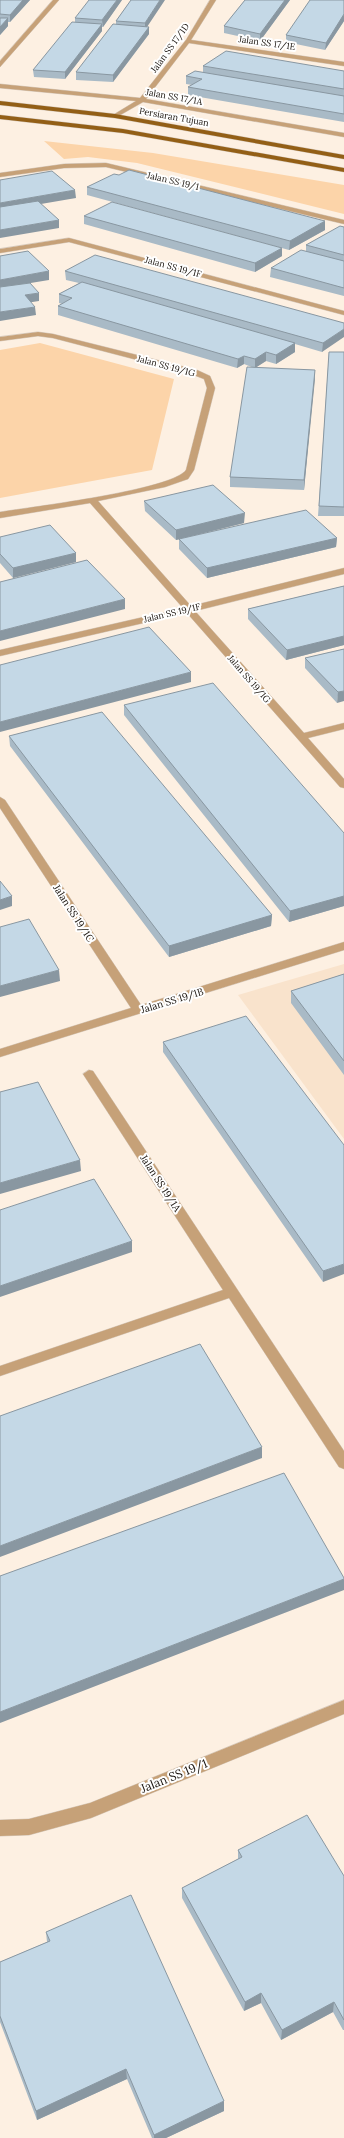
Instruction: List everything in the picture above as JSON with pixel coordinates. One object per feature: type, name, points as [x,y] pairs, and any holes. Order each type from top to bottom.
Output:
[{"type":"main road","name":"Persiaran Tujuan","points":[[0,103],[115,116],[344,157]]},
{"type":"main road","points":[[0,117],[123,131],[344,170]]},
{"type":"street","points":[[0,64],[56,0]]},
{"type":"street","name":"Jalan SS 17/1D","points":[[115,116],[142,100],[188,41],[213,0]]},
{"type":"street","name":"Jalan SS 17/1E","points":[[188,41],[344,64]]},
{"type":"street","name":"Jalan SS 17/1A","points":[[0,86],[142,100],[344,135]]},
{"type":"street","name":"Jalan SS 19/1","points":[[0,175],[64,166],[106,165],[344,222]]},
{"type":"street","name":"Jalan SS 19/1F","points":[[0,251],[69,240],[344,313]]},
{"type":"street","name":"Jalan SS 19/1G","points":[[0,340],[38,334],[53,336],[194,372],[206,378],[211,388],[190,470],[185,477],[162,484],[92,500],[0,515]]},
{"type":"street","name":"Jalan SS 19/1G","points":[[92,500],[344,785]]},
{"type":"street","name":"Jalan SS 19/1F","points":[[0,653],[188,610],[344,571]]},
{"type":"street","points":[[300,737],[344,726]]},
{"type":"street","name":"Jalan SS 19/1C","points":[[0,800],[5,817],[138,1010]]},
{"type":"street","name":"Jalan SS 19/1B","points":[[0,1053],[344,946]]},
{"type":"street","name":"Jalan SS 19/1A","points":[[89,1074],[344,1463]]},
{"type":"street","points":[[0,1371],[232,1292]]},
{"type":"street","name":"Jalan SS 19/1","points":[[0,1828],[29,1827],[91,1810],[344,1707]]},
{"type":"shaded area","points":[[44,141],[153,153],[344,185],[344,214],[137,163],[88,157],[64,159]]},
{"type":"shaded area","points":[[40,343],[174,379],[152,470],[0,498],[0,350]]},
{"type":"shaded area","points":[[344,964],[344,1139],[238,995]]},
{"type":"building","points":[[0,0],[23,0],[10,15],[0,14]]},
{"type":"building","points":[[89,0],[117,0],[102,20],[75,18]]},
{"type":"building","points":[[131,0],[160,0],[145,23],[116,21]]},
{"type":"building","points":[[245,0],[285,0],[260,34],[224,26]]},
{"type":"building","points":[[310,0],[344,0],[344,14],[326,43],[286,35]]},
{"type":"building","points":[[0,18],[8,18],[0,27]]},
{"type":"building","points":[[72,22],[102,24],[65,72],[33,70]]},
{"type":"building","points":[[113,24],[149,27],[113,75],[76,72]]},
{"type":"building","points":[[226,51],[344,71],[344,89],[203,66]]},
{"type":"building","points":[[195,71],[344,96],[344,114],[188,87],[202,79],[186,76]]},
{"type":"building","points":[[129,170],[325,221],[290,241],[87,187],[114,174],[119,175]]},
{"type":"building","points":[[52,171],[75,190],[0,203],[0,180]]},
{"type":"building","points":[[38,201],[59,220],[0,230],[0,207]]},
{"type":"building","points":[[112,202],[282,248],[255,263],[84,216]]},
{"type":"building","points":[[340,226],[344,227],[344,255],[306,245]]},
{"type":"building","points":[[301,250],[344,261],[344,288],[271,268]]},
{"type":"building","points":[[28,251],[49,271],[0,280],[0,256]]},
{"type":"building","points":[[95,255],[344,323],[344,329],[323,343],[65,271]]},
{"type":"building","points":[[82,282],[295,343],[276,355],[266,352],[255,359],[244,356],[238,359],[58,306],[72,298],[59,294]]},
{"type":"building","points":[[30,283],[39,293],[25,295],[35,307],[0,312],[0,287]]},
{"type":"building","points":[[329,352],[344,352],[344,507],[319,506]]},
{"type":"building","points":[[247,367],[315,370],[304,480],[230,477]]},
{"type":"building","points":[[213,485],[245,513],[176,530],[144,501]]},
{"type":"building","points":[[306,510],[337,538],[207,568],[179,539]]},
{"type":"building","points":[[50,525],[76,553],[13,568],[0,554],[0,537]]},
{"type":"building","points":[[87,560],[125,599],[0,631],[0,582]]},
{"type":"building","points":[[344,586],[344,636],[287,650],[248,609]]},
{"type":"building","points":[[149,627],[191,672],[0,722],[0,665]]},
{"type":"building","points":[[344,649],[344,691],[338,692],[305,658]]},
{"type":"building","points":[[213,683],[344,833],[344,896],[290,911],[124,705]]},
{"type":"building","points":[[102,712],[272,915],[169,946],[9,736]]},
{"type":"building","points":[[0,881],[12,896],[0,900]]},
{"type":"building","points":[[29,919],[59,970],[0,986],[0,927]]},
{"type":"building","points":[[344,974],[344,1061],[291,991]]},
{"type":"building","points":[[246,1016],[344,1145],[344,1264],[323,1271],[163,1042]]},
{"type":"building","points":[[38,1082],[80,1160],[0,1183],[0,1092]]},
{"type":"building","points":[[94,1179],[132,1241],[0,1286],[0,1210]]},
{"type":"building","points":[[200,1344],[262,1447],[0,1546],[0,1416]]},
{"type":"building","points":[[284,1473],[344,1579],[0,1712],[0,1576]]},
{"type":"building","points":[[307,1815],[344,1876],[344,2020],[334,2002],[282,2030],[261,1993],[245,2002],[182,1888],[242,1857],[238,1850]]},
{"type":"building","points":[[131,1895],[224,2101],[154,2135],[126,2069],[36,2111],[0,2016],[0,1962],[50,1941],[46,1932]]}]
